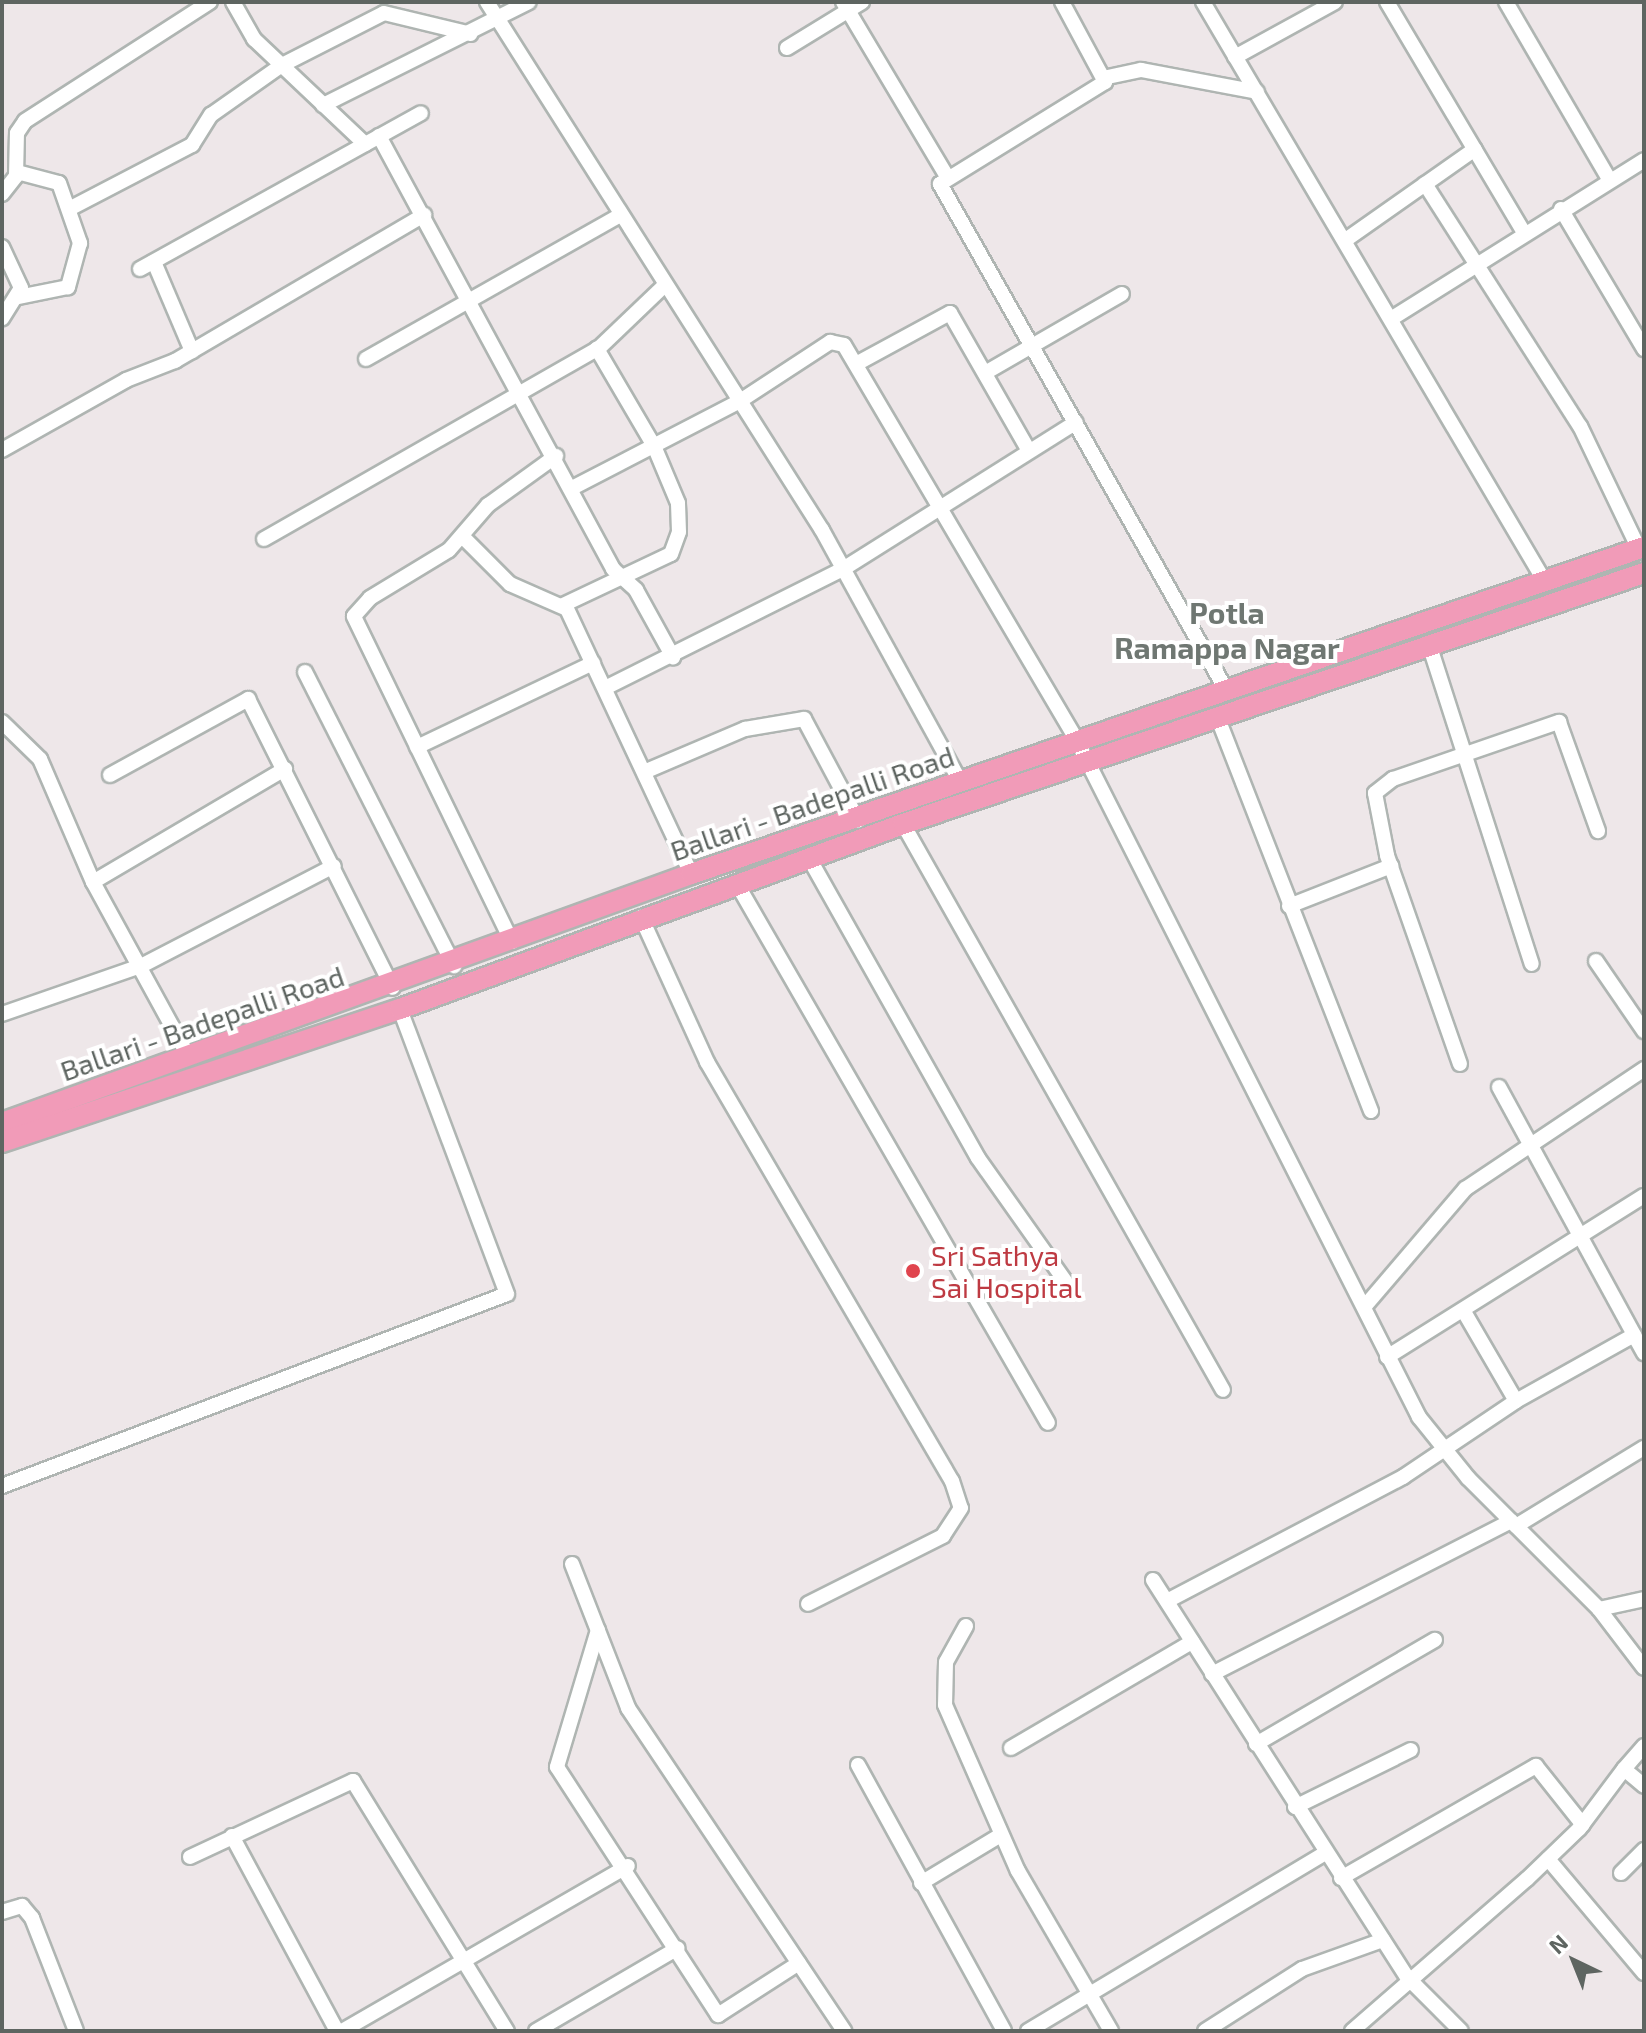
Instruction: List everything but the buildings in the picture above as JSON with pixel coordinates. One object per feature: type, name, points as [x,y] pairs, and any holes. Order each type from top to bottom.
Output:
[{"type":"highway","name":"Ballari - Badepalli Road","points":[[2,1123],[187,1054],[454,966],[691,874],[858,820],[1225,688],[1642,548]]},
{"type":"highway","name":"Ballari - Badepalli Road","points":[[2,1142],[400,1009],[641,917],[903,824],[1644,573]]},
{"type":"street","points":[[2,194],[17,168],[25,121],[210,2]]},
{"type":"street","points":[[233,2],[245,28],[365,144]]},
{"type":"street","points":[[487,2],[843,569],[960,781]]},
{"type":"street","points":[[323,105],[498,21],[529,2]]},
{"type":"street","points":[[787,48],[846,6],[862,2]]},
{"type":"street","points":[[1062,2],[1103,78]]},
{"type":"street","points":[[1203,2],[1394,317],[1545,582]]},
{"type":"street","points":[[1387,2],[1524,233]]},
{"type":"street","points":[[1506,2],[1609,179]]},
{"type":"street","points":[[1235,57],[1330,3]]},
{"type":"street","points":[[846,6],[948,178]]},
{"type":"street","points":[[69,209],[192,145],[211,115],[282,65],[384,13],[471,34]]},
{"type":"street","points":[[1225,688],[940,184],[1103,78],[1141,70],[1257,92]]},
{"type":"street","points":[[140,269],[421,113]]},
{"type":"street","points":[[379,136],[472,300],[621,578],[673,657]]},
{"type":"street","points":[[1347,239],[1475,149]]},
{"type":"street","points":[[2,153],[17,168],[54,180],[69,209],[80,243],[71,284],[19,297]]},
{"type":"street","points":[[1394,317],[1479,266],[1561,209],[1644,160]]},
{"type":"street","points":[[1425,184],[1580,426],[1642,548]]},
{"type":"street","points":[[1561,209],[1644,349]]},
{"type":"street","points":[[2,450],[192,351],[424,215]]},
{"type":"street","points":[[366,359],[621,215]]},
{"type":"street","points":[[2,247],[20,280],[19,297],[2,318]]},
{"type":"street","points":[[154,262],[192,351]]},
{"type":"street","points":[[264,539],[519,388],[597,349],[665,285]]},
{"type":"street","points":[[985,373],[1122,294]]},
{"type":"street","points":[[856,364],[946,313],[985,373],[1028,449]]},
{"type":"street","points":[[574,487],[740,401],[830,342],[844,345],[941,501],[1088,761],[1366,1305],[1387,1357],[1419,1417],[1514,1524],[1599,1609],[1644,1668]]},
{"type":"street","points":[[563,605],[621,578],[676,547],[678,503],[654,446],[597,349]]},
{"type":"street","points":[[605,688],[673,657],[843,569],[941,501],[1076,422]]},
{"type":"street","points":[[512,942],[355,612],[462,536],[513,484],[556,456]]},
{"type":"street","points":[[462,536],[510,584],[563,605],[691,874]]},
{"type":"street","points":[[1429,644],[1532,964]]},
{"type":"street","points":[[417,747],[593,663]]},
{"type":"street","points":[[305,672],[454,966]]},
{"type":"street","points":[[110,775],[244,697],[285,769],[393,988]]},
{"type":"street","points":[[1217,716],[1371,1111]]},
{"type":"street","points":[[644,772],[741,731],[804,719],[858,820]]},
{"type":"street","points":[[2,722],[40,759],[93,882],[187,1054]]},
{"type":"street","points":[[1460,1064],[1391,866],[1375,793],[1387,781],[1561,723],[1598,831]]},
{"type":"street","points":[[93,882],[285,769]]},
{"type":"street","points":[[903,824],[1223,1390]]},
{"type":"street","points":[[809,858],[978,1158],[1065,1281]]},
{"type":"street","points":[[2,1014],[141,966],[334,866]]},
{"type":"street","points":[[1289,906],[1391,866]]},
{"type":"street","points":[[737,884],[1048,1423]]},
{"type":"street","points":[[641,917],[707,1062],[952,1481],[961,1508],[943,1536],[808,1604]]},
{"type":"street","points":[[1596,961],[1644,1031]]},
{"type":"street","points":[[2,1486],[507,1294],[400,1009]]},
{"type":"street","points":[[1366,1305],[1465,1189],[1531,1148],[1644,1069]]},
{"type":"street","points":[[1499,1087],[1580,1237],[1637,1331],[1644,1353]]},
{"type":"street","points":[[1387,1357],[1640,1198],[1644,1217]]},
{"type":"street","points":[[1463,1310],[1516,1401]]},
{"type":"street","points":[[1167,1601],[1447,1447],[1516,1401],[1637,1331]]},
{"type":"street","points":[[1212,1674],[1514,1524],[1644,1448]]},
{"type":"street","points":[[572,1564],[628,1708],[844,2031]]},
{"type":"street","points":[[1153,1580],[1295,1807],[1410,1980],[1461,2031]]},
{"type":"street","points":[[1599,1609],[1644,1599]]},
{"type":"street","points":[[966,1626],[946,1662],[943,1694],[1001,1835],[1111,2031]]},
{"type":"street","points":[[598,1630],[557,1767],[628,1866],[718,2015],[799,1963]]},
{"type":"street","points":[[1256,1744],[1435,1640]]},
{"type":"street","points":[[1011,1748],[1192,1642]]},
{"type":"street","points":[[1352,2031],[1583,1825],[1644,1746]]},
{"type":"street","points":[[1295,1807],[1411,1750]]},
{"type":"street","points":[[858,1765],[1004,2031]]},
{"type":"street","points":[[1341,1878],[1536,1766],[1583,1825]]},
{"type":"street","points":[[1624,1769],[1644,1786]]},
{"type":"street","points":[[190,1857],[353,1781],[507,2031]]},
{"type":"street","points":[[921,1883],[1001,1835]]},
{"type":"street","points":[[232,1836],[340,2031],[463,1955],[628,1866]]},
{"type":"street","points":[[1621,1873],[1644,1850]]},
{"type":"street","points":[[1028,2031],[1325,1853]]},
{"type":"street","points":[[1548,1859],[1644,1973]]},
{"type":"street","points":[[2,1912],[22,1906],[32,1918],[76,2031]]},
{"type":"street","points":[[1205,2031],[1302,1969],[1383,1940]]},
{"type":"street","points":[[536,2031],[678,1948]]},
{"type":"place","name":"Sri Sathya Sai Hospital","points":[[913,1271]]},
{"type":"district","name":"Potla Ramappa Nagar","points":[[1227,629]]}]
